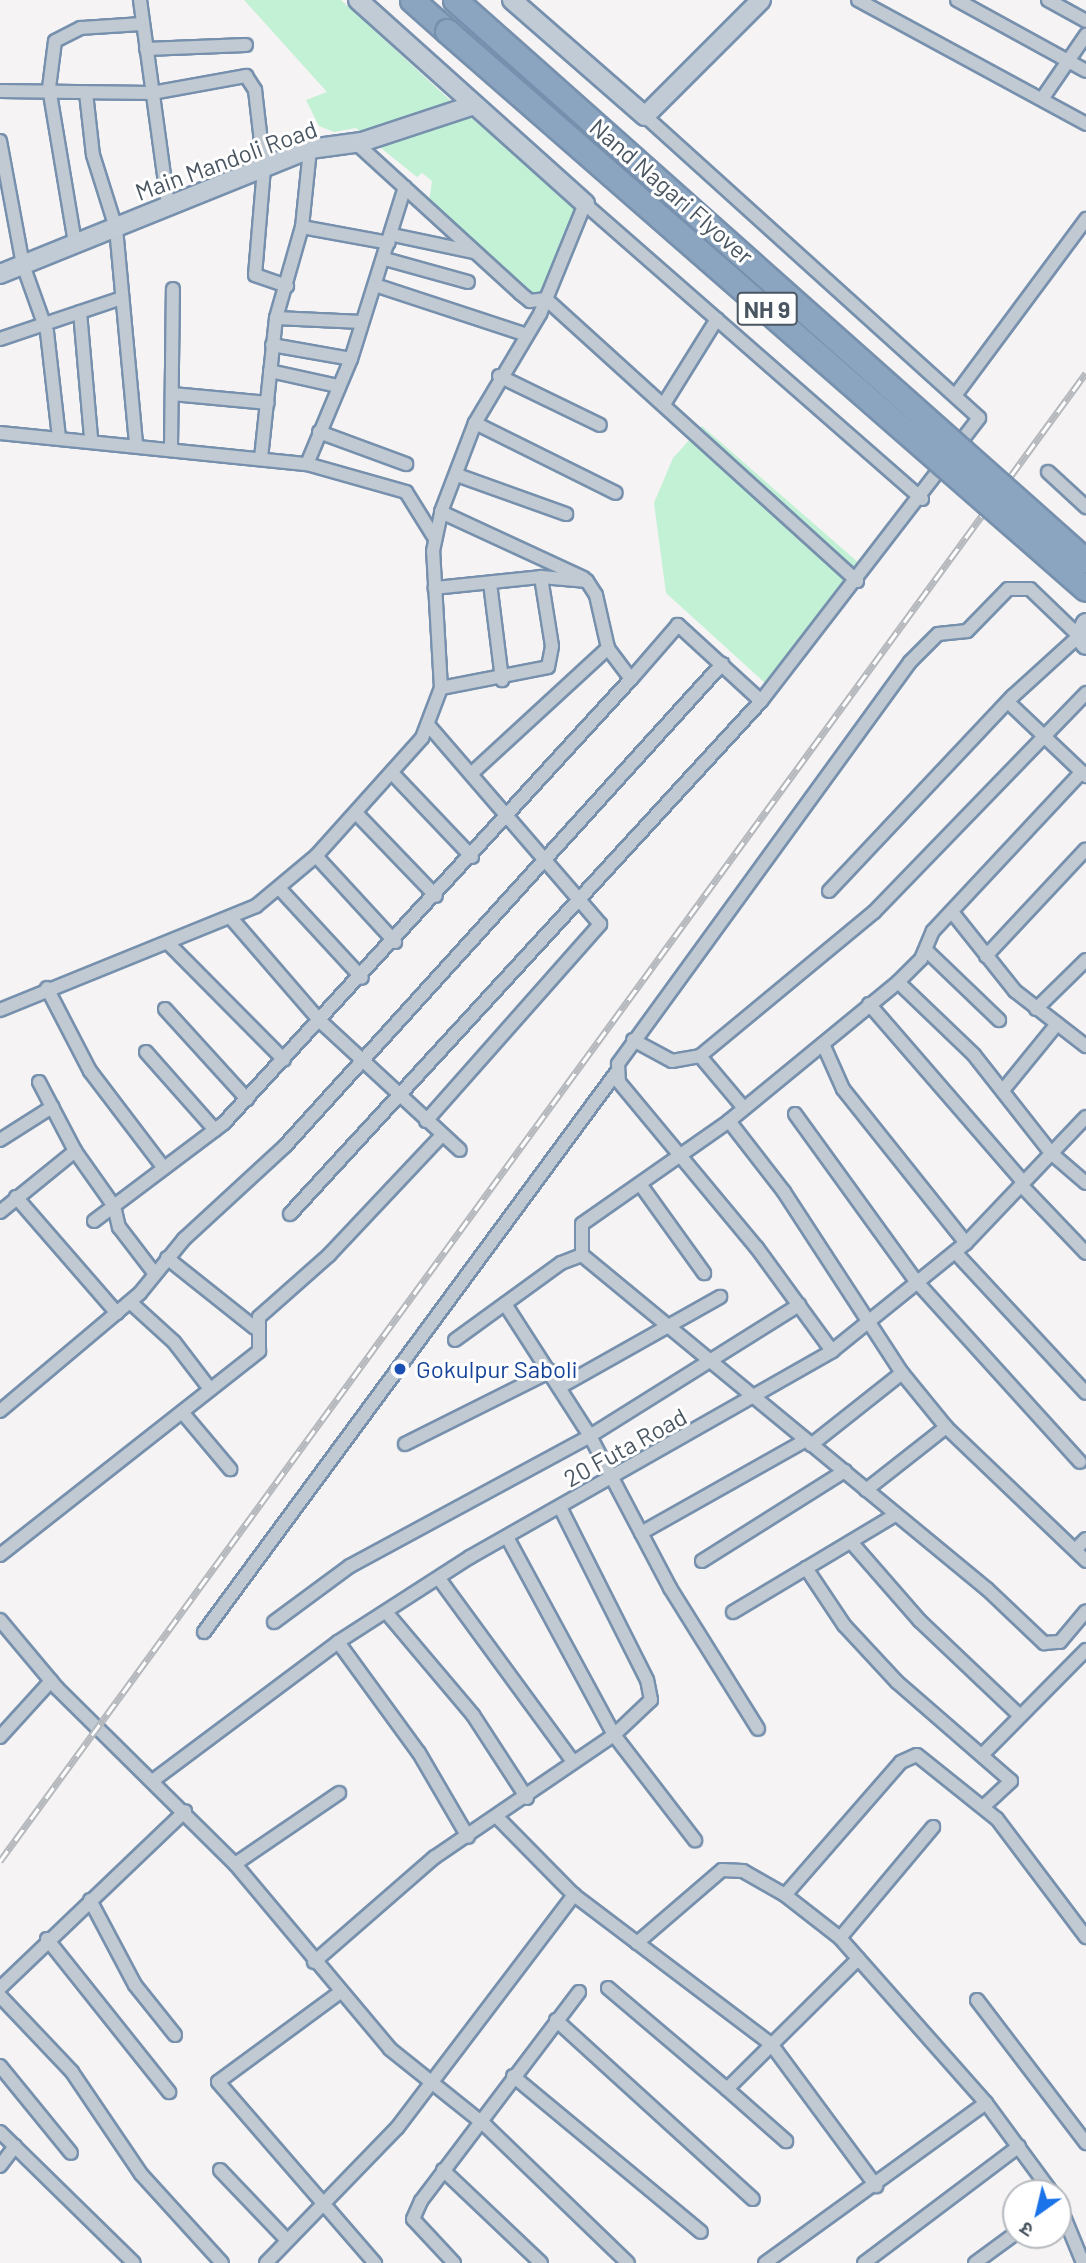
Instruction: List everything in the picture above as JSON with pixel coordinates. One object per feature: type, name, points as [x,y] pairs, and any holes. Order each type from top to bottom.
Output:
[{"type":"highway","name":"Nand Nagari Flyover","points":[[412,0],[1086,589]]},
{"type":"highway","name":"Nand Nagari Flyover","points":[[455,0],[1086,561]]},
{"type":"street","points":[[140,0],[168,205]]},
{"type":"street","points":[[358,0],[585,204],[922,499]]},
{"type":"street","points":[[290,1214],[761,701],[978,425],[976,411],[957,393],[512,0]]},
{"type":"street","points":[[645,116],[761,0]]},
{"type":"street","points":[[858,0],[1086,124]]},
{"type":"street","points":[[957,0],[1086,71]]},
{"type":"street","points":[[1048,0],[1086,21]]},
{"type":"street","points":[[75,243],[50,88],[55,41],[81,28],[143,23]]},
{"type":"street","points":[[1042,100],[1086,34]]},
{"type":"street","points":[[146,48],[246,45]]},
{"type":"street","points":[[0,91],[50,88],[86,93],[152,93],[247,76],[255,90],[264,169],[255,275],[287,286]]},
{"type":"street","points":[[86,93],[93,155],[116,228],[136,443]]},
{"type":"street","name":"Main Mandoli Road","points":[[0,274],[310,149],[356,143],[474,105]]},
{"type":"street","points":[[0,141],[23,265],[44,323],[59,437]]},
{"type":"street","points":[[356,143],[530,301],[546,299],[857,581]]},
{"type":"street","points":[[261,458],[275,318],[287,286],[302,227],[310,149]]},
{"type":"street","points":[[307,464],[351,359],[391,239],[405,187]]},
{"type":"street","points":[[0,1010],[47,988],[169,944],[231,918],[279,888],[316,856],[356,813],[429,726],[441,688],[434,537],[441,512],[475,423],[499,376],[527,335],[546,299],[585,204]]},
{"type":"street","points":[[957,393],[1086,219]]},
{"type":"street","points":[[302,227],[474,252]]},
{"type":"street","points":[[385,258],[468,282]]},
{"type":"street","points":[[375,285],[527,335]]},
{"type":"street","points":[[171,447],[173,289]]},
{"type":"street","points":[[0,339],[122,298]]},
{"type":"street","points":[[80,312],[91,438]]},
{"type":"street","points":[[275,318],[362,322]]},
{"type":"street","points":[[664,404],[718,319]]},
{"type":"street","points":[[272,345],[351,359]]},
{"type":"street","points":[[270,371],[338,386]]},
{"type":"street","points":[[499,376],[600,425]]},
{"type":"street","points":[[173,394],[268,403]]},
{"type":"street","points":[[475,423],[616,493]]},
{"type":"street","points":[[0,426],[0,433],[91,438],[307,464],[406,492],[434,537]]},
{"type":"street","points":[[319,432],[406,464]]},
{"type":"street","points":[[1048,472],[1086,508]]},
{"type":"street","points":[[457,475],[566,514]]},
{"type":"street","points":[[441,512],[587,581],[596,594],[607,648],[631,679]]},
{"type":"street","points":[[435,587],[541,577],[587,581]]},
{"type":"street","points":[[441,688],[541,673],[552,660],[541,577]]},
{"type":"street","points":[[490,583],[502,680]]},
{"type":"street","points":[[204,1632],[616,1073],[633,1040],[930,640],[961,635],[1017,585],[1084,635],[1008,702],[829,891]]},
{"type":"street","points":[[94,1221],[215,1130],[247,1098],[395,942],[678,625],[761,701]]},
{"type":"street","points":[[472,773],[607,648]]},
{"type":"street","points":[[0,1410],[130,1302],[167,1258],[364,1061],[722,664]]},
{"type":"street","points":[[633,1040],[682,1064],[700,1056],[874,912],[1086,693]]},
{"type":"street","points":[[1008,702],[1084,774],[928,936],[927,951],[898,982],[729,1121],[582,1224],[582,1255],[708,1362],[845,1471],[1044,1643],[1060,1642],[1086,1611]]},
{"type":"street","points":[[426,1121],[597,930],[598,918],[429,726]]},
{"type":"street","points":[[391,773],[471,857]]},
{"type":"street","points":[[356,813],[436,896]]},
{"type":"street","points":[[986,956],[1086,849]]},
{"type":"street","points":[[316,856],[395,942]]},
{"type":"street","points":[[279,888],[362,978]]},
{"type":"street","points":[[952,912],[986,956],[1036,1009],[1084,1041]]},
{"type":"street","points":[[231,918],[320,1021],[441,1136],[460,1150]]},
{"type":"street","points":[[169,944],[284,1060]]},
{"type":"street","points":[[927,951],[999,1020]]},
{"type":"street","points":[[1036,1009],[1086,960]]},
{"type":"street","points":[[898,982],[1004,1088],[1051,1153],[1086,1183]]},
{"type":"street","points":[[47,988],[90,1071],[164,1168]]},
{"type":"street","points":[[869,1004],[1022,1184],[1086,1253]]},
{"type":"street","points":[[165,1009],[247,1098]]},
{"type":"street","points":[[1004,1088],[1057,1024]]},
{"type":"street","points":[[823,1044],[843,1089],[966,1243]]},
{"type":"street","points":[[146,1052],[215,1130]]},
{"type":"street","points":[[700,1056],[743,1107]]},
{"type":"street","points":[[616,1073],[799,1305],[832,1351]]},
{"type":"street","points":[[39,1082],[75,1151],[114,1206],[119,1227],[155,1274]]},
{"type":"street","points":[[0,1140],[52,1107]]},
{"type":"street","points":[[795,1114],[916,1281],[1080,1462]]},
{"type":"street","name":"20 Futa Road","points":[[155,1779],[338,1642],[507,1537],[832,1351],[966,1243],[1086,1116]]},
{"type":"street","points":[[729,1121],[784,1192],[867,1324],[902,1373],[946,1427],[1086,1561]]},
{"type":"street","points":[[0,1555],[259,1351],[256,1328],[259,1317],[329,1255],[441,1136]]},
{"type":"street","points":[[0,1212],[75,1151]]},
{"type":"street","points":[[640,1184],[704,1273]]},
{"type":"street","points":[[16,1197],[117,1313]]},
{"type":"street","points":[[955,1252],[1086,1393]]},
{"type":"street","points":[[455,1340],[505,1304],[582,1255]]},
{"type":"street","points":[[167,1258],[256,1328]]},
{"type":"street","points":[[560,1387],[665,1325],[720,1297]]},
{"type":"street","points":[[130,1302],[174,1342],[210,1390]]},
{"type":"street","points":[[505,1304],[551,1371],[590,1436],[641,1532],[758,1730]]},
{"type":"street","points":[[274,1622],[349,1566],[590,1436],[799,1305]]},
{"type":"street","points":[[405,1444],[551,1371]]},
{"type":"street","points":[[641,1532],[807,1443],[902,1373]]},
{"type":"street","points":[[181,1412],[230,1469]]},
{"type":"street","points":[[866,1490],[946,1427]]},
{"type":"street","points":[[702,1561],[845,1471]]},
{"type":"street","points":[[314,1962],[435,1857],[527,1798],[573,1762],[614,1735],[645,1708],[651,1688],[560,1507]]},
{"type":"street","points":[[733,1612],[895,1515]]},
{"type":"street","points":[[507,1537],[614,1735],[695,1840]]},
{"type":"street","points":[[1076,1549],[1086,1539]]},
{"type":"street","points":[[851,1542],[920,1621],[1020,1716]]},
{"type":"street","points":[[806,1568],[844,1625],[897,1682],[985,1752],[1011,1781],[983,1807]]},
{"type":"street","points":[[440,1580],[573,1762]]},
{"type":"street","points":[[386,1612],[473,1715],[527,1798]]},
{"type":"street","points":[[0,1620],[51,1681],[155,1779],[235,1864],[340,1993],[429,2083],[478,2120],[628,2263]]},
{"type":"street","points":[[338,1642],[419,1753],[468,1837]]},
{"type":"street","points":[[985,1752],[1086,1650]]},
{"type":"street","points":[[0,1737],[51,1681]]},
{"type":"street","points":[[785,1895],[909,1755],[983,1807],[1086,1937]]},
{"type":"street","points":[[235,1864],[338,1793]]},
{"type":"street","points":[[0,1988],[47,1939],[185,1811]]},
{"type":"street","points":[[498,1818],[574,1895],[771,2044],[876,2186]]},
{"type":"street","points":[[840,1938],[933,1826]]},
{"type":"street","points":[[637,1943],[733,1867],[785,1895],[840,1938],[986,2103],[1042,2179]]},
{"type":"street","points":[[266,2263],[368,2164],[574,1895]]},
{"type":"street","points":[[90,1900],[135,1985],[175,2035]]},
{"type":"street","points":[[47,1939],[169,2092]]},
{"type":"street","points":[[727,2088],[858,1959]]},
{"type":"street","points":[[608,1987],[786,2141]]},
{"type":"street","points":[[454,2263],[413,2220],[443,2169],[478,2120],[579,1992]]},
{"type":"street","points":[[340,1993],[218,2082],[375,2263]]},
{"type":"street","points":[[0,1996],[72,2072],[141,2174],[222,2263]]},
{"type":"street","points":[[978,2000],[1086,2143]]},
{"type":"street","points":[[556,2020],[753,2199]]},
{"type":"street","points":[[0,2066],[71,2153]]},
{"type":"street","points":[[513,2076],[701,2232]]},
{"type":"street","points":[[765,2263],[876,2186],[986,2103]]},
{"type":"street","points":[[0,2132],[134,2263]]},
{"type":"street","points":[[0,2166],[15,2146]]},
{"type":"street","points":[[864,2263],[1019,2146]]},
{"type":"street","points":[[443,2169],[541,2263]]},
{"type":"street","points":[[220,2170],[287,2240]]},
{"type":"street","points":[[1072,2227],[1083,2247],[1083,2263]]},
{"type":"street","points":[[975,2263],[1002,2243]]},
{"type":"green space","points":[[244,0],[341,0],[451,101],[580,206],[544,296],[529,296],[429,202],[432,181],[422,173],[417,177],[356,128],[334,132],[319,126],[306,100],[327,92]]},
{"type":"green space","points":[[702,426],[868,571],[775,692],[666,593],[654,503],[673,458]]},
{"type":"railway","points":[[0,1861],[1086,373]]},
{"type":"place","name":"Gokulpur Saboli","points":[[400,1369]]}]
